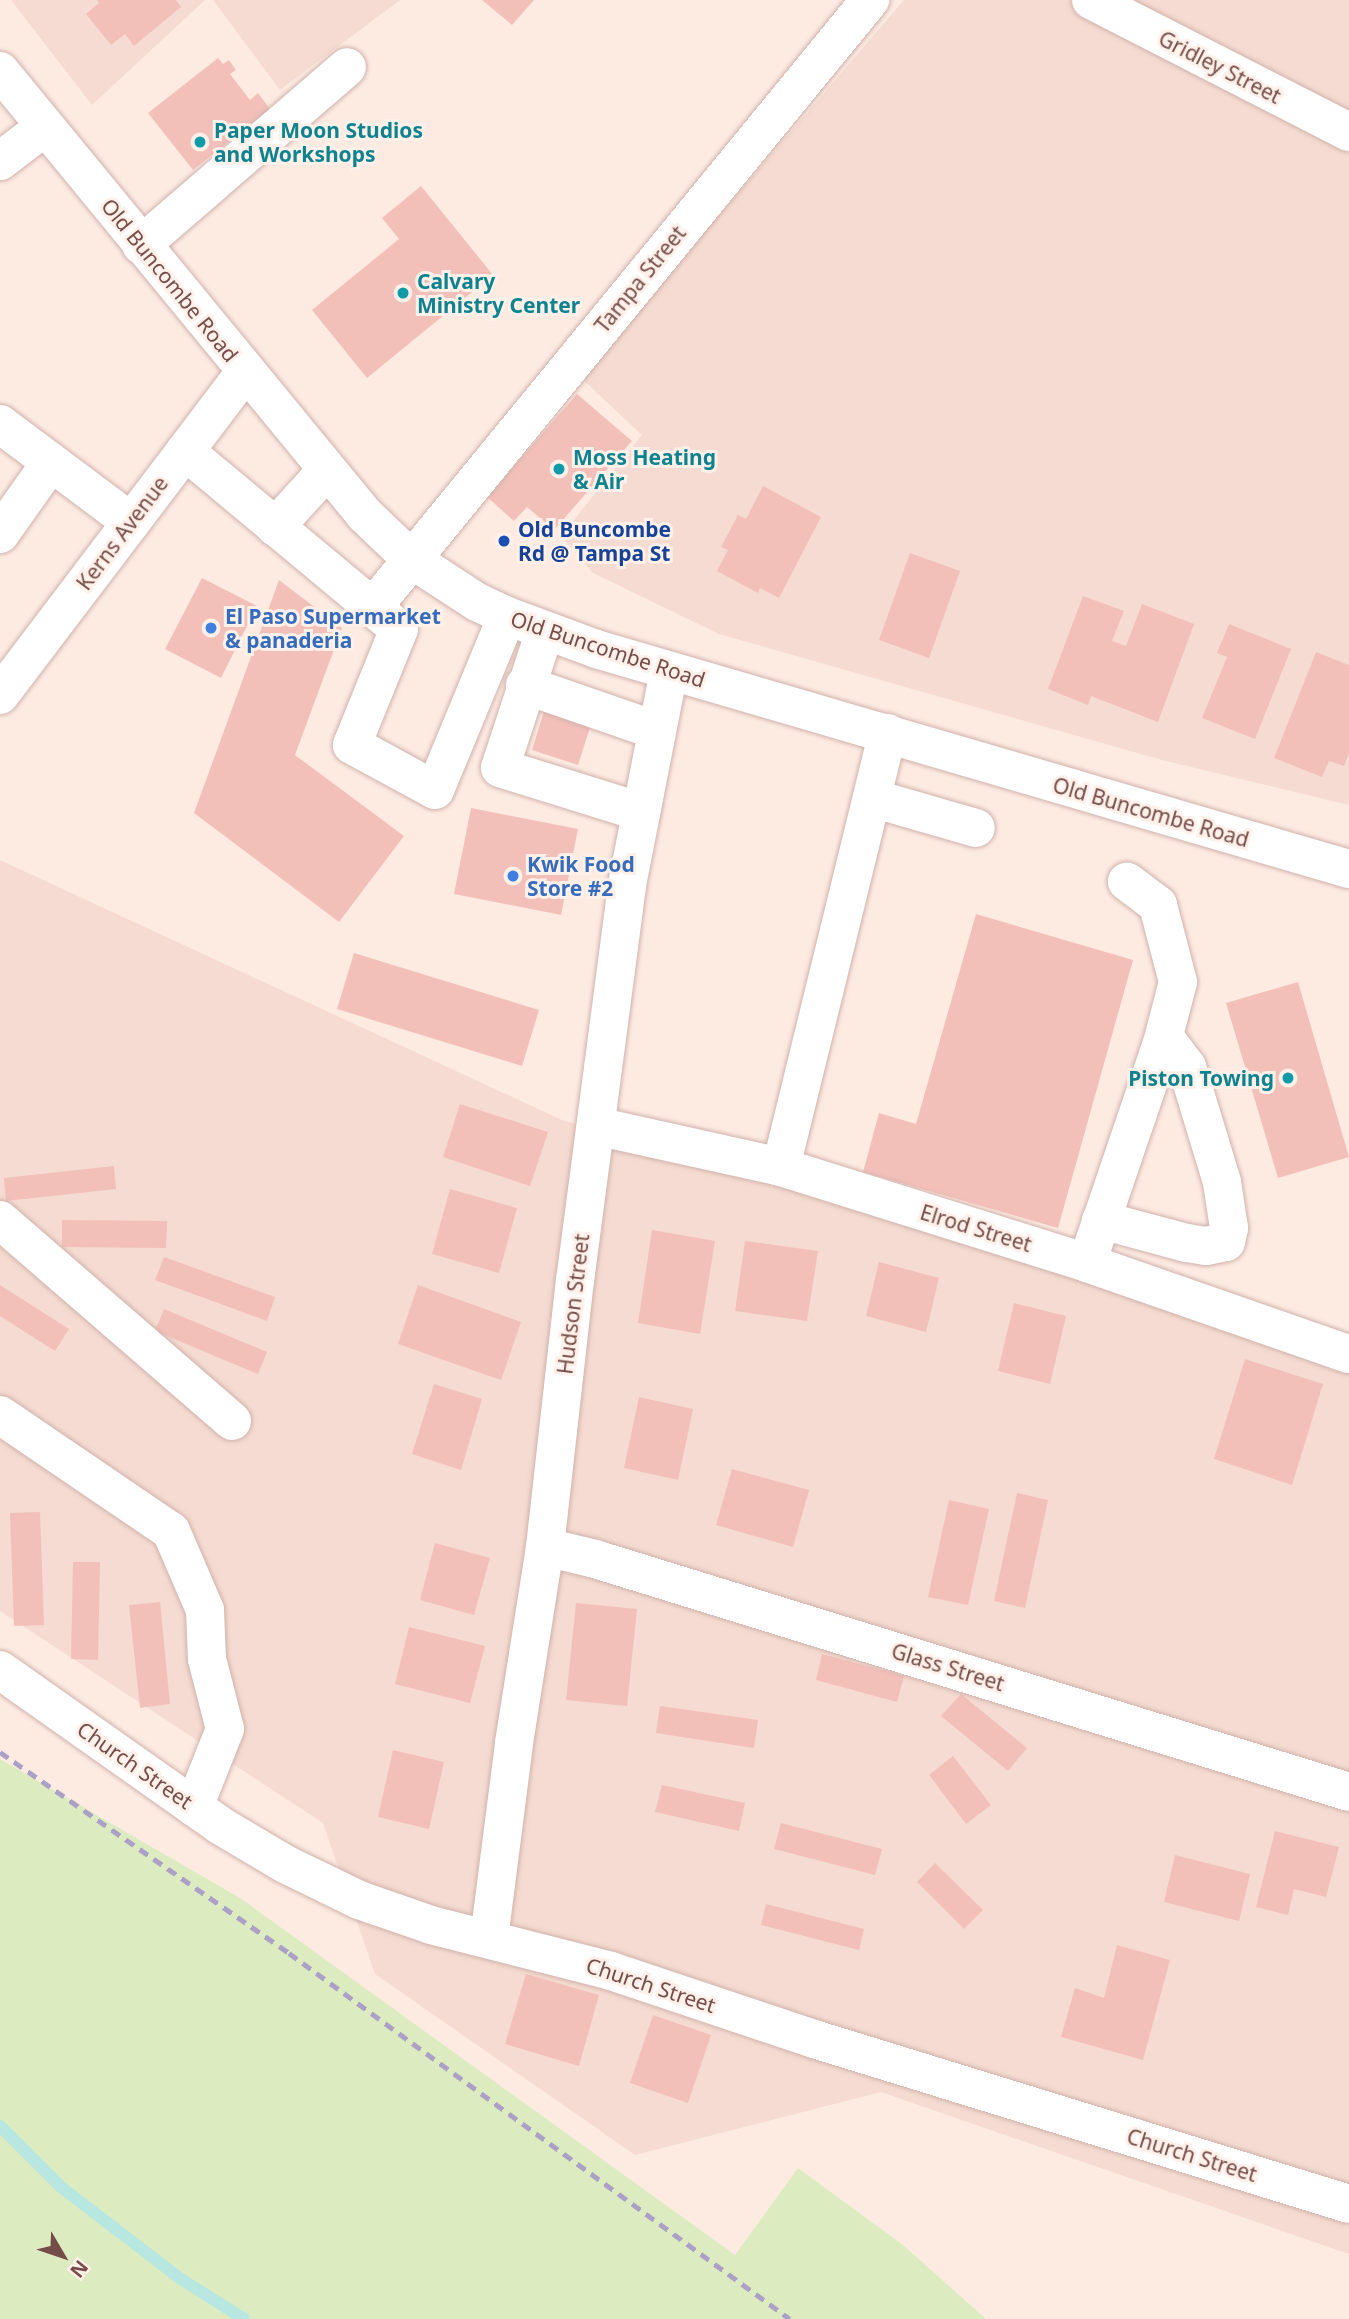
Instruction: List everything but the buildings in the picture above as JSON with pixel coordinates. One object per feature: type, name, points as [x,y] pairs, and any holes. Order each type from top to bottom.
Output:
[{"type":"street","name":"Tampa Street","points":[[373,607],[870,0]]},
{"type":"street","name":"Gridley Street","points":[[1091,0],[1349,132]]},
{"type":"street","points":[[141,244],[347,67]]},
{"type":"street","name":"Old Buncombe Road","points":[[0,71],[365,515],[411,559],[478,602],[507,616],[596,649],[1349,869]]},
{"type":"street","points":[[0,161],[45,127]]},
{"type":"street","name":"Kerns Avenue","points":[[0,695],[245,372]]},
{"type":"street","points":[[0,424],[131,522]]},
{"type":"street","points":[[185,451],[399,629],[352,745],[435,790],[507,616]]},
{"type":"street","points":[[0,534],[51,462]]},
{"type":"street","points":[[275,527],[327,470]]},
{"type":"street","points":[[545,631],[525,685],[500,768],[641,812]]},
{"type":"street","points":[[577,703],[596,649]]},
{"type":"street","name":"Hudson Street","points":[[489,1939],[545,1547],[628,885],[655,730],[669,671]]},
{"type":"street","points":[[525,685],[655,730]]},
{"type":"street","points":[[467,709],[512,727]]},
{"type":"street","points":[[781,1167],[888,733]]},
{"type":"street","points":[[872,798],[976,828]]},
{"type":"street","points":[[1087,1263],[1164,1037],[1178,982],[1157,905],[1127,882]]},
{"type":"street","points":[[1101,1220],[1206,1246],[1226,1242],[1229,1228],[1222,1182],[1187,1067],[1164,1037]]},
{"type":"street","name":"Elrod Street","points":[[596,1126],[781,1167],[1087,1263],[1349,1354]]},
{"type":"street","points":[[0,1220],[232,1422]]},
{"type":"street","points":[[0,1415],[170,1531],[205,1610],[207,1659],[225,1729],[194,1807]]},
{"type":"street","name":"Glass Street","points":[[545,1547],[635,1572],[1349,1793]]},
{"type":"street","name":"Church Street","points":[[0,1670],[194,1807],[285,1864],[359,1900],[431,1925],[611,1971],[814,2039],[1349,2204]]},
{"type":"shaded area","points":[[11,0],[205,0],[92,105]]},
{"type":"shaded area","points":[[213,0],[400,0],[280,90]]},
{"type":"shaded area","points":[[904,0],[1349,0],[1349,805],[1162,760],[719,634],[593,573],[561,536],[642,435],[580,377]]},
{"type":"shaded area","points":[[0,860],[562,1120],[1349,1341],[1349,2254],[881,2092],[635,2155],[375,1974],[323,1823],[0,1611]]},
{"type":"green space","points":[[0,1759],[240,1898],[735,2255],[798,2168],[903,2245],[986,2319],[0,2319]]},
{"type":"waterway","points":[[0,2126],[61,2187],[181,2279],[244,2319]]},
{"type":"railway","points":[[0,1752],[289,1953],[790,2319]]},
{"type":"place","name":"Paper Moon Studios and Workshops","points":[[200,142]]},
{"type":"place","name":"Calvary Ministry Center","points":[[403,293]]},
{"type":"place","name":"Moss Heating & Air","points":[[559,469]]},
{"type":"place","name":"Old Buncombe Rd @ Tampa St","points":[[504,541]]},
{"type":"place","name":"El Paso Supermarket & panaderia","points":[[211,628]]},
{"type":"place","name":"Kwik Food Store #2","points":[[513,876]]},
{"type":"place","name":"Piston Towing","points":[[1288,1078]]}]
